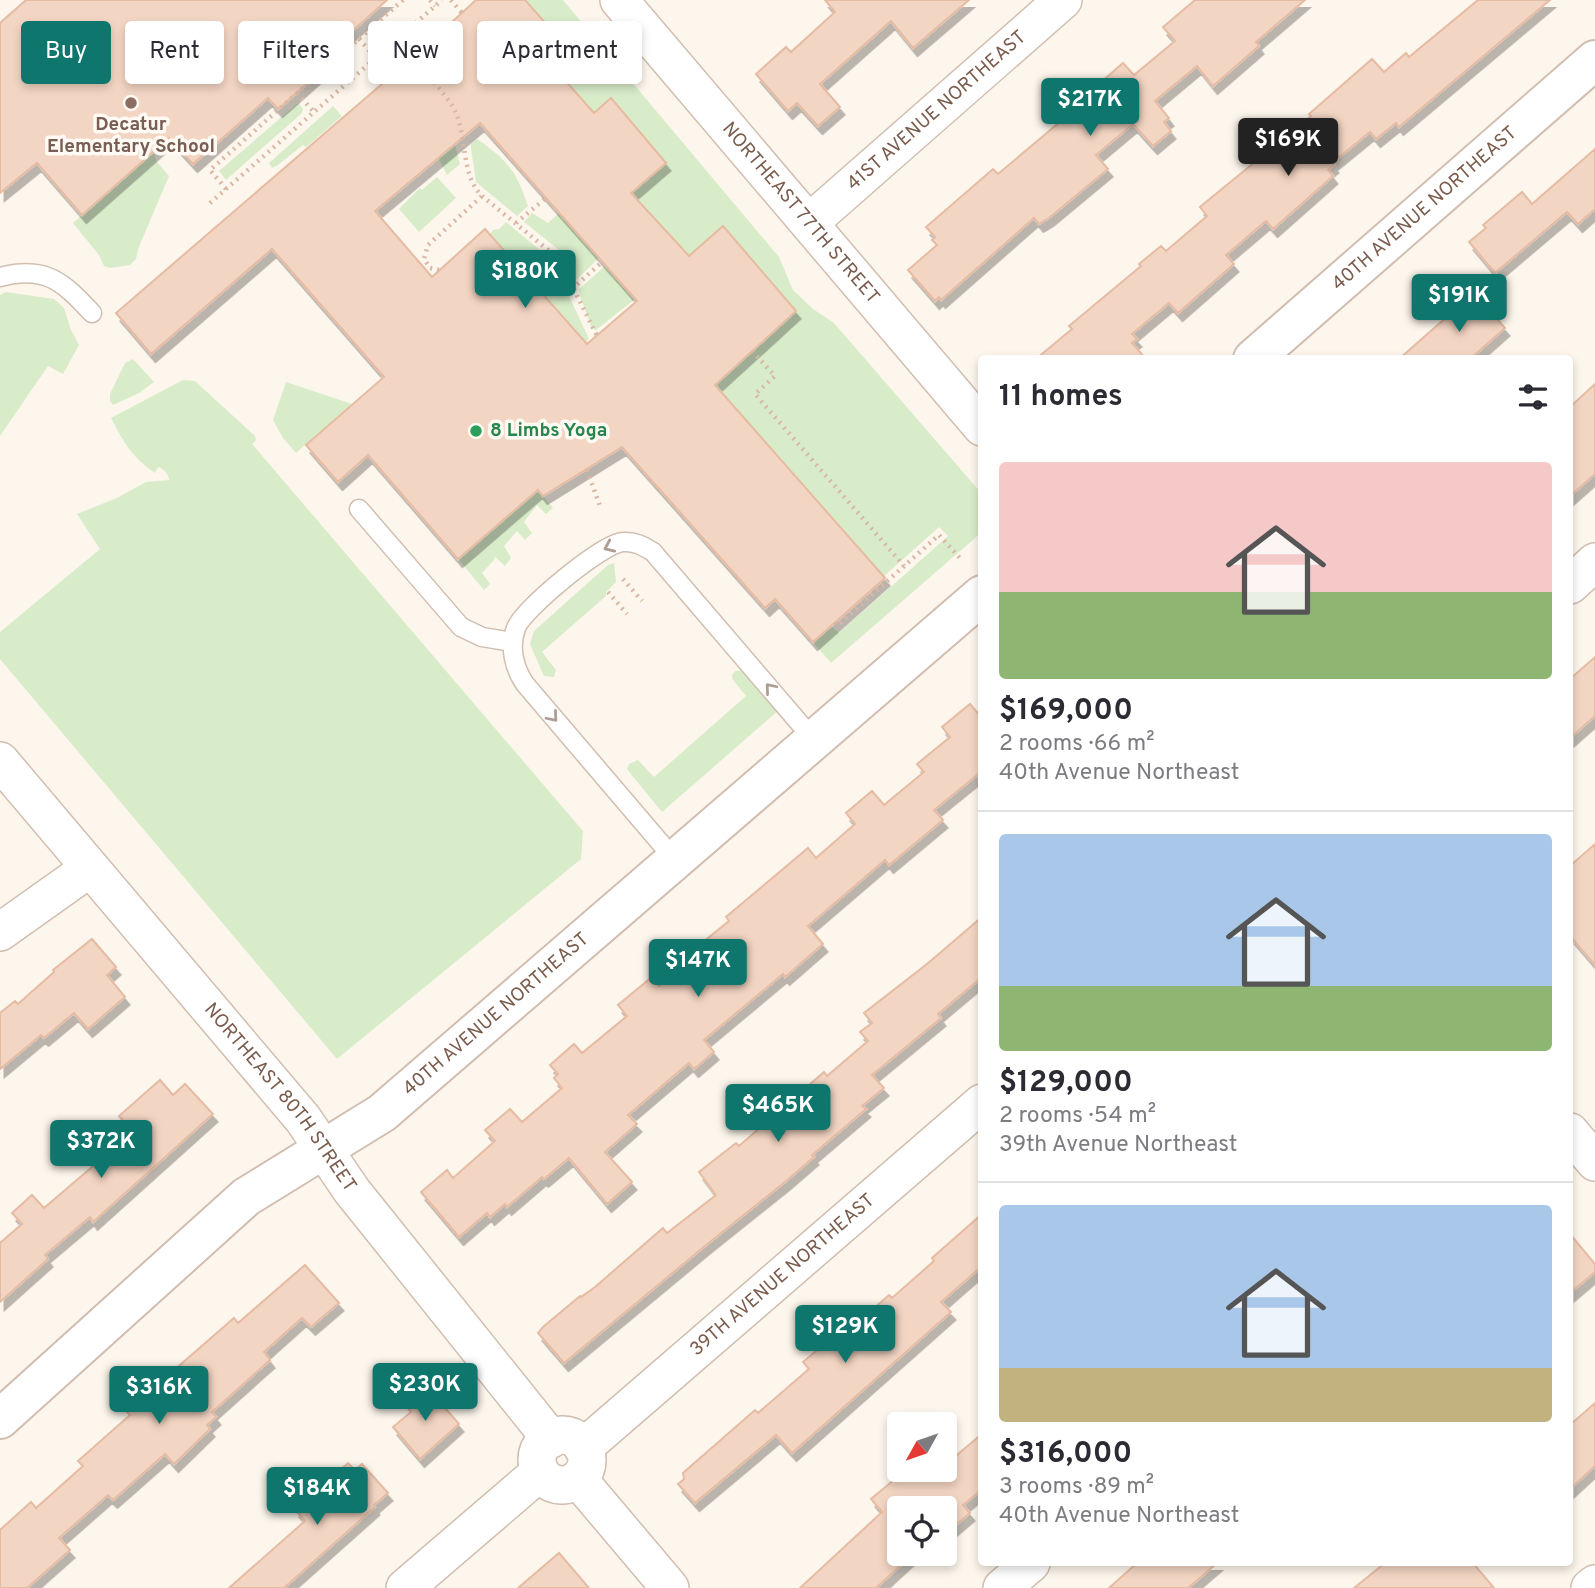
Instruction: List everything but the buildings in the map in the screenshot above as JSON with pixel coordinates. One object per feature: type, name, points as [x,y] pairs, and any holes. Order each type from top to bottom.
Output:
[{"type":"street","name":"NORTHEAST 77TH STREET","points":[[619,0],[978,422]]},
{"type":"street","name":"41ST AVENUE NORTHEAST","points":[[809,223],[1063,0]]},
{"type":"street","name":"40TH AVENUE NORTHEAST","points":[[1258,355],[1595,61]]},
{"type":"street","points":[[1573,582],[1595,562]]},
{"type":"street","name":"40TH AVENUE NORTHEAST","points":[[0,1419],[246,1197],[382,1113],[978,598]]},
{"type":"street","name":"NORTHEAST 80TH STREET","points":[[0,761],[303,1119],[352,1191],[563,1459],[670,1588]]},
{"type":"street","points":[[0,932],[90,868]]},
{"type":"street","name":"39TH AVENUE NORTHEAST","points":[[405,1588],[563,1459],[978,1105]]},
{"type":"street","points":[[1573,1136],[1595,1162]]},
{"type":"street","points":[[1002,1588],[1028,1566]]},
{"type":"street","points":[[1590,1588],[1595,1584]]},
{"type":"lane","points":[[0,277],[29,274],[48,276],[68,287],[92,313]]},
{"type":"lane","points":[[359,509],[461,627],[482,636],[512,642]]},
{"type":"lane","points":[[675,860],[517,673],[512,642],[516,625],[528,611],[585,561],[601,550],[621,542],[638,543],[653,552],[814,740]]},
{"type":"path","points":[[226,189],[209,170],[403,0]]},
{"type":"path","points":[[430,0],[435,6]]},
{"type":"path","points":[[418,21],[442,0]]},
{"type":"path","points":[[451,0],[462,13]]},
{"type":"path","points":[[359,39],[368,49]]},
{"type":"path","points":[[210,203],[368,65]]},
{"type":"path","points":[[434,84],[452,105],[459,122],[473,186],[559,259],[597,336]]},
{"type":"path","points":[[297,93],[314,112]]},
{"type":"path","points":[[439,270],[430,268],[424,259],[428,246],[482,196]]},
{"type":"path","points":[[516,223],[545,198]]},
{"type":"path","points":[[572,289],[602,262]]},
{"type":"path","points":[[752,351],[775,376],[755,394],[904,566]]},
{"type":"path","points":[[587,470],[601,509]]},
{"type":"path","points":[[835,622],[838,625],[940,535],[960,558]]},
{"type":"path","points":[[623,579],[642,601]]},
{"type":"path","points":[[608,592],[627,614]]},
{"type":"green space","points":[[525,0],[563,0],[581,21],[544,21]]},
{"type":"green space","points":[[568,84],[634,84],[779,257],[793,290],[813,309],[834,323],[978,489],[978,535],[831,663],[813,642],[831,626],[839,633],[948,536],[939,527],[883,577],[697,364],[739,363],[796,311],[723,226],[689,256],[631,193],[665,163],[611,98],[594,113]]},
{"type":"green space","points":[[298,103],[303,109],[302,113],[226,180],[219,171]]},
{"type":"green space","points":[[333,106],[342,116],[306,147],[303,145],[272,168],[269,163]]},
{"type":"green space","points":[[477,139],[504,160],[515,175],[528,206],[517,216],[476,182],[471,144]]},
{"type":"green space","points":[[454,141],[460,164],[447,175],[438,157]]},
{"type":"green space","points":[[153,152],[157,162],[169,176],[136,259],[130,265],[110,268],[104,266],[99,255],[73,223]]},
{"type":"green space","points":[[437,177],[456,198],[419,232],[399,209],[420,188],[422,190]]},
{"type":"green space","points":[[532,213],[548,223],[559,213],[599,258],[576,280],[564,254],[524,222]]},
{"type":"green space","points":[[506,222],[546,255],[546,262],[529,279],[490,234]]},
{"type":"green space","points":[[605,266],[635,299],[596,330],[592,329],[578,290]]},
{"type":"green space","points":[[554,276],[564,285],[589,339],[585,343],[538,291],[536,286],[539,281]]},
{"type":"green space","points":[[6,292],[54,299],[64,308],[79,345],[63,374],[48,366],[0,436],[0,295]]},
{"type":"green space","points":[[133,359],[154,382],[139,393],[113,405],[110,394],[125,363]]},
{"type":"green space","points":[[183,380],[195,381],[255,436],[256,440],[252,444],[583,831],[581,859],[337,1059],[0,659],[0,632],[100,549],[77,514],[117,498],[146,482],[169,480],[162,469],[158,467],[155,473],[134,455],[111,418]]},
{"type":"green space","points":[[286,382],[352,404],[296,453],[273,420]]},
{"type":"green space","points":[[538,490],[553,508],[546,514],[537,505],[524,522],[532,533],[525,540],[517,531],[504,546],[511,558],[505,566],[494,556],[495,559],[482,573],[490,584],[484,590],[458,559]]},
{"type":"green space","points":[[614,563],[616,582],[606,592],[606,596],[542,652],[556,670],[554,677],[544,676],[530,644],[534,631],[608,565]]},
{"type":"green space","points":[[735,671],[747,672],[779,710],[662,812],[627,769],[629,764],[638,760],[654,777],[746,696],[732,675]]},
{"type":"place","name":"Decatur Elementary School","points":[[131,103]]},
{"type":"place","name":"8 Limbs Yoga","points":[[476,431]]}]
